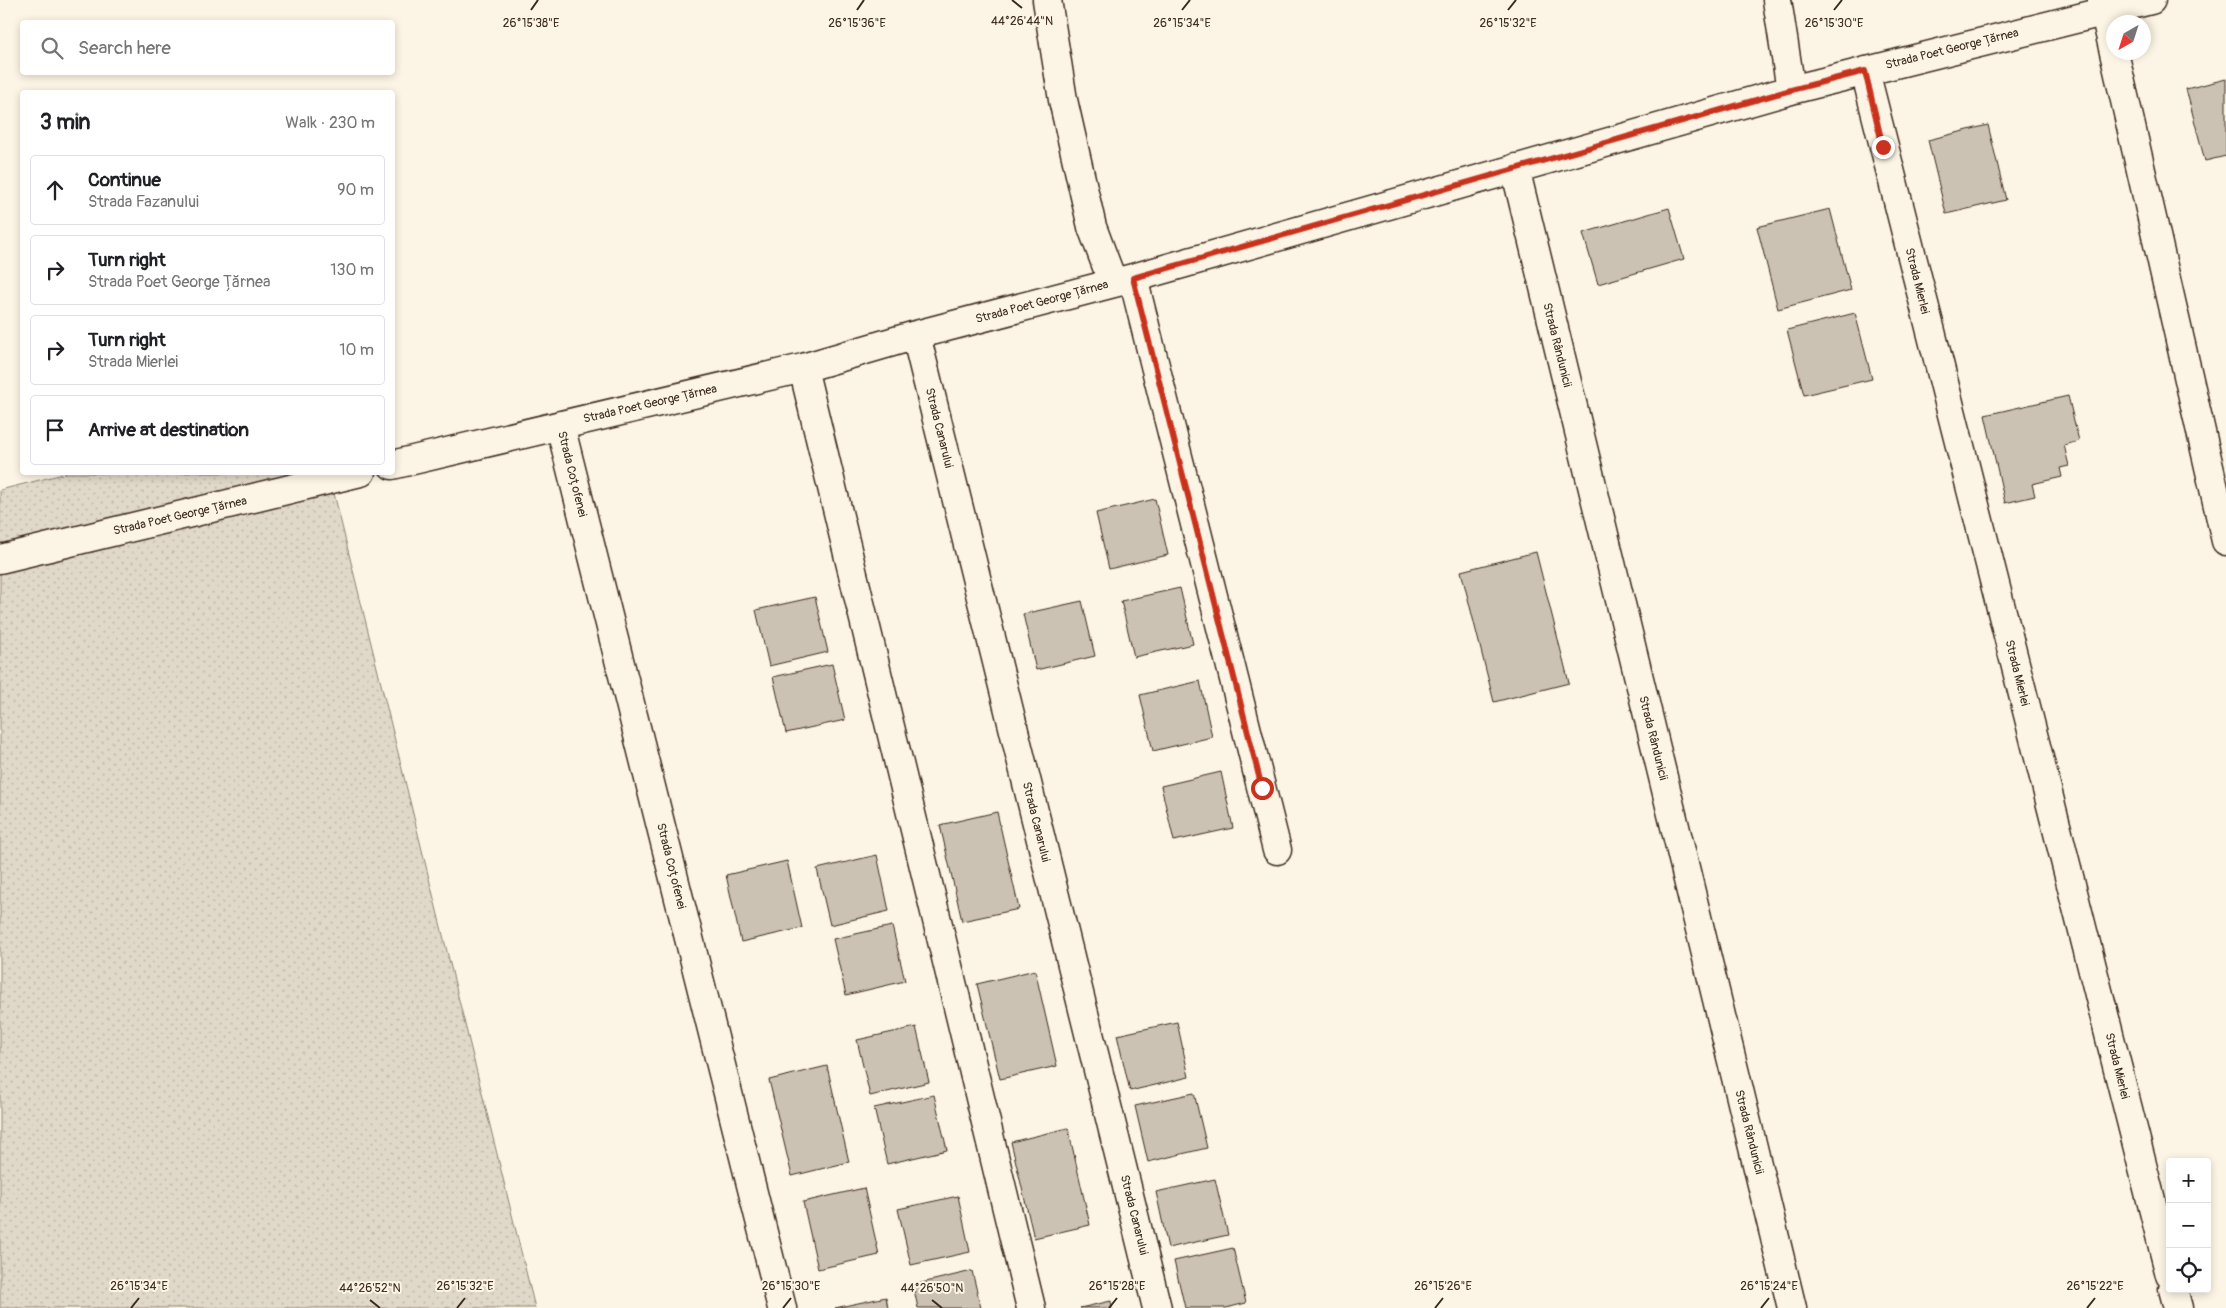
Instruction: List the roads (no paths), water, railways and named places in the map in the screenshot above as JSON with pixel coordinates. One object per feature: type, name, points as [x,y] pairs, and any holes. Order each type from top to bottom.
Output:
[{"type":"street","points":[[1047,0],[1064,100],[1092,227],[1123,280],[1277,850]]},
{"type":"street","points":[[1777,0],[1791,90]]},
{"type":"street","name":"Strada Poet George Țărnea","points":[[395,464],[802,368],[916,335],[1123,280],[1791,90],[2103,6],[2151,0]]},
{"type":"street","points":[[2103,6],[2226,541]]},
{"type":"street","name":"Strada Mierlei","points":[[1865,71],[2166,1259]]},
{"type":"street","name":"Strada Rândunicii","points":[[1515,168],[1792,1308]]},
{"type":"street","name":"Strada Canarului","points":[[916,335],[1157,1308]]},
{"type":"street","points":[[802,368],[1031,1308]]},
{"type":"street","name":"Strada Coțofenei","points":[[560,425],[782,1308]]},
{"type":"street","name":"Strada Poet George Țărnea","points":[[0,559],[349,475]]},
{"type":"street","points":[[2174,1293],[2178,1308]]}]
